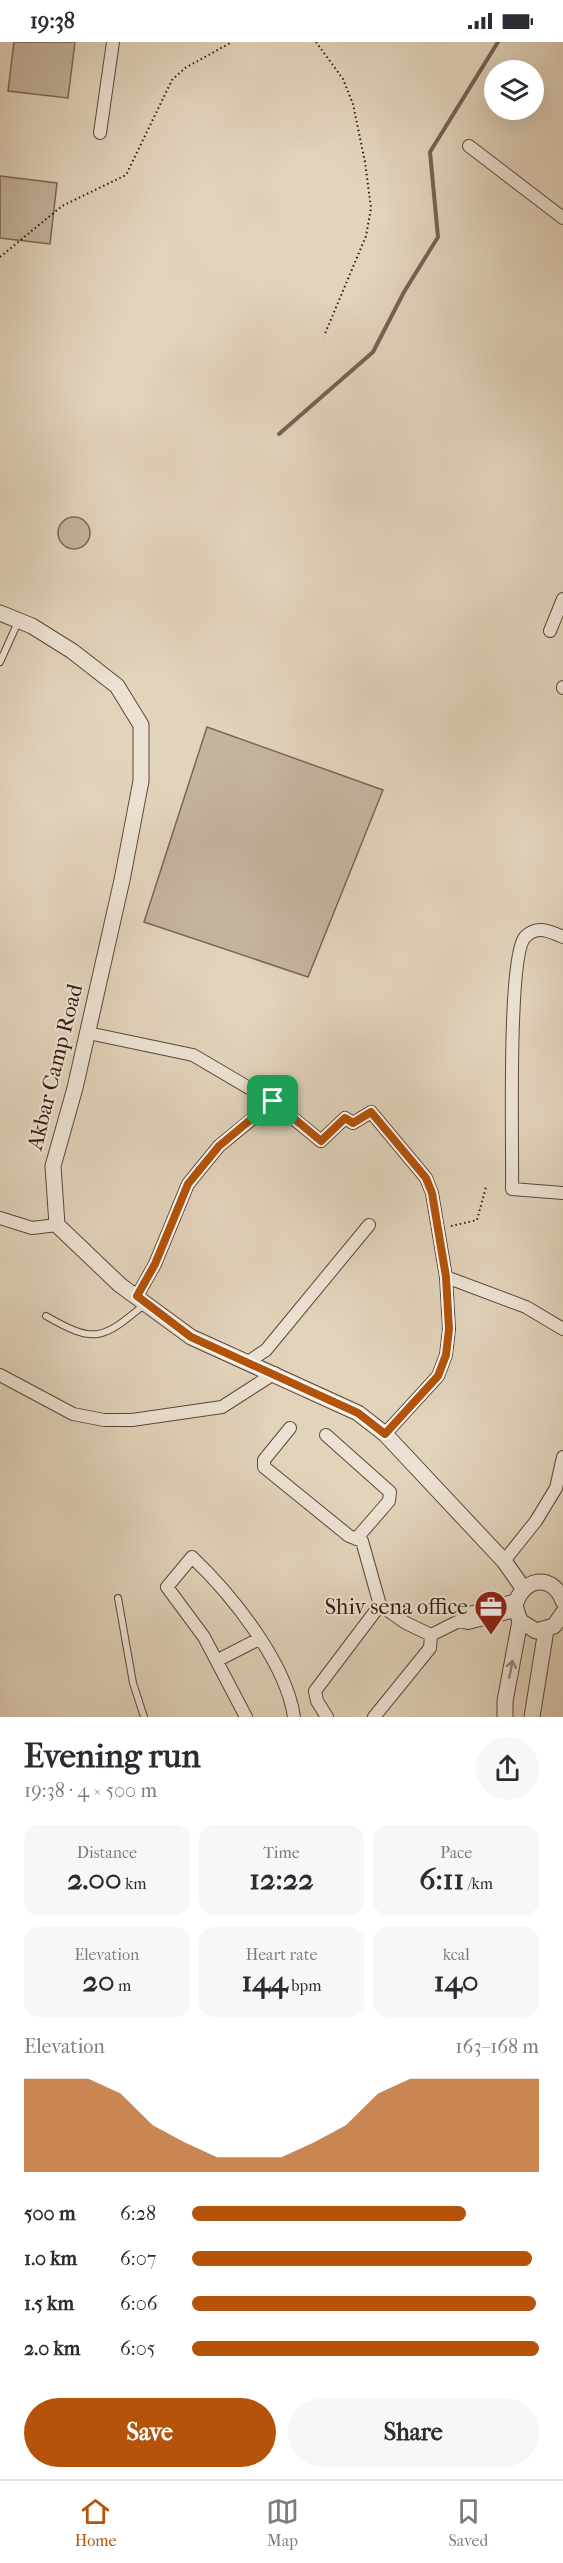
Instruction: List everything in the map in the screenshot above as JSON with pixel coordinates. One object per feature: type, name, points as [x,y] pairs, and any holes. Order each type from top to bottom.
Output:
[{"type":"street","points":[[100,133],[113,42]]},
{"type":"street","points":[[469,146],[563,218]]},
{"type":"street","points":[[550,631],[563,599]]},
{"type":"street","name":"Akbar Camp Road","points":[[0,613],[72,651],[117,686],[141,725],[141,781],[88,1033],[53,1166],[57,1225]]},
{"type":"street","points":[[563,937],[548,930],[534,930],[518,949],[513,983],[512,1189],[563,1193]]},
{"type":"street","points":[[88,1033],[193,1055],[273,1101],[321,1141],[345,1118],[353,1123],[371,1112],[426,1178],[432,1193],[446,1277],[449,1329],[446,1355],[438,1376],[385,1434]]},
{"type":"street","points":[[142,1299],[188,1184],[219,1146],[273,1101]]},
{"type":"street","points":[[0,1218],[32,1228],[57,1225],[120,1285],[191,1337],[358,1413],[385,1434],[504,1561],[527,1628],[557,1622],[532,1711],[505,1701]]},
{"type":"street","points":[[248,1362],[271,1344],[369,1225]]},
{"type":"street","points":[[446,1277],[526,1307],[563,1329]]},
{"type":"street","points":[[0,1375],[73,1414],[104,1420],[132,1420],[222,1407],[274,1373]]},
{"type":"street","points":[[290,1428],[264,1460],[264,1467],[349,1536],[362,1541],[380,1605],[406,1623],[431,1635]]},
{"type":"street","points":[[326,1435],[390,1492],[389,1501],[356,1539]]},
{"type":"street","points":[[504,1561],[537,1521],[556,1488],[563,1457]]},
{"type":"street","points":[[246,1717],[218,1660],[166,1587],[192,1557],[218,1582],[268,1651],[292,1706],[294,1717]]},
{"type":"street","points":[[505,1717],[505,1701],[519,1605],[532,1583],[543,1582],[552,1586],[563,1601]]},
{"type":"street","points":[[327,1717],[317,1701],[315,1691],[380,1605]]},
{"type":"street","points":[[431,1635],[459,1621],[468,1623],[519,1605]]},
{"type":"street","points":[[374,1717],[430,1648],[431,1635]]},
{"type":"street","points":[[218,1660],[259,1639]]},
{"type":"lane","points":[[1,658],[19,621]]},
{"type":"lane","points":[[46,1316],[75,1332],[94,1336],[117,1327],[142,1299]]},
{"type":"lane","points":[[118,1599],[133,1683],[144,1717]]},
{"type":"path","points":[[0,257],[62,206],[126,175],[172,80],[185,68],[232,42]]},
{"type":"path","points":[[315,42],[343,79],[353,104],[365,162],[371,208],[366,236],[324,336]]},
{"type":"path","points":[[436,1225],[456,1227],[477,1220],[486,1187]]},
{"type":"shaded area","points":[[14,42],[75,42],[68,98],[8,91]]},
{"type":"shaded area","points":[[0,176],[57,183],[50,244],[0,238]]},
{"type":"shaded area","points":[[74,517],[85,522],[90,533],[85,544],[74,549],[63,544],[58,533],[63,522]]},
{"type":"shaded area","points":[[207,727],[383,790],[308,977],[144,922]]},
{"type":"waterway","points":[[279,434],[373,352],[404,292],[438,237],[430,152],[498,42]]},
{"type":"place","name":"Shiv sena office","points":[[491,1636]]},
{"type":"route","points":[[273,1101],[321,1141],[345,1118],[353,1123],[371,1112],[400,1150],[426,1178],[432,1193],[446,1277],[449,1329],[446,1355],[438,1376],[385,1434],[358,1413],[191,1337],[137,1296],[155,1264],[188,1184],[219,1146],[273,1101]]}]
